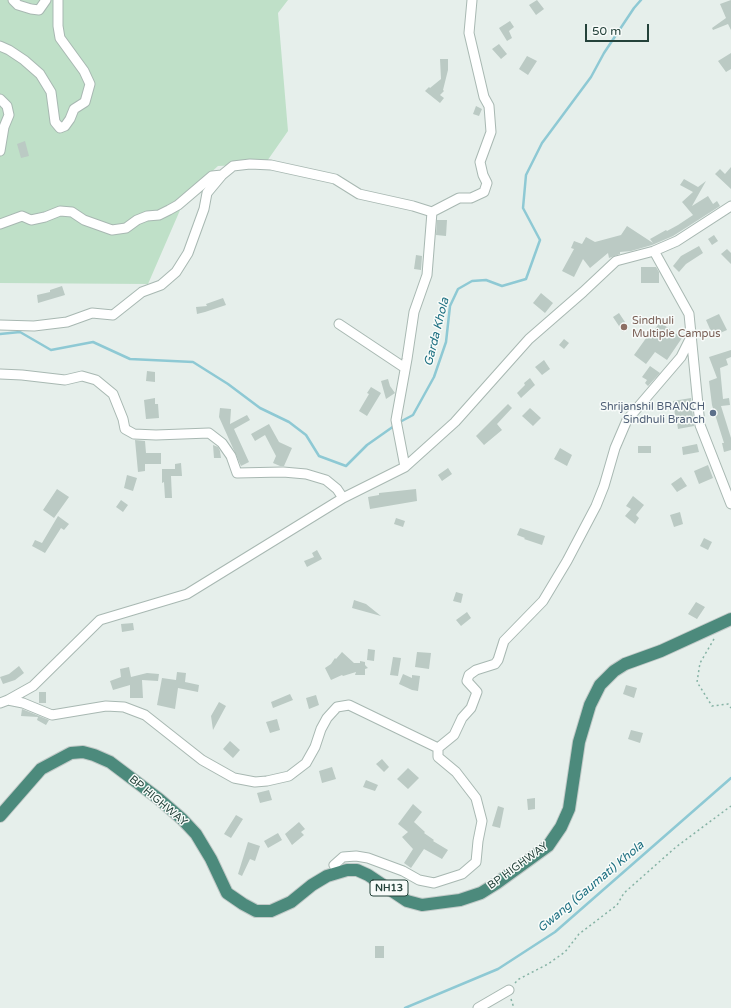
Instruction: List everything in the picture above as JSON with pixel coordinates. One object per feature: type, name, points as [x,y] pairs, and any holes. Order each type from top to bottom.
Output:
[{"type":"highway","name":"BP HIGHWAY","points":[[0,816],[41,769],[72,753],[83,752],[110,762],[159,799],[182,819],[196,834],[211,859],[227,893],[256,911],[271,912],[287,904],[312,885],[327,876],[338,872],[357,870],[374,879],[407,901],[422,905],[460,900],[481,893],[497,884],[548,846],[561,827],[570,809],[580,742],[590,705],[600,685],[614,671],[625,664],[673,646],[731,619]]},
{"type":"street","points":[[13,0],[18,5],[39,10],[46,0]]},
{"type":"street","points":[[0,46],[24,60],[40,74],[51,92],[56,122],[60,128],[65,126],[74,109],[85,102],[90,84],[84,71],[60,38],[58,26],[58,0]]},
{"type":"street","points":[[0,325],[34,326],[67,322],[92,313],[113,315],[142,292],[161,285],[176,272],[188,253],[204,208],[207,193],[222,175],[233,166],[250,164],[271,165],[335,179],[359,194],[413,206],[432,212],[458,198],[471,198],[484,192],[487,183],[483,175],[480,162],[491,132],[489,106],[484,97],[469,33],[472,0]]},
{"type":"street","points":[[0,99],[7,106],[9,115],[4,127],[0,151]]},
{"type":"street","points":[[0,224],[22,216],[31,220],[45,217],[60,211],[72,212],[84,220],[112,230],[126,228],[137,220],[147,216],[159,215],[169,210],[178,205],[212,176],[222,175]]},
{"type":"street","points":[[4,702],[33,686],[100,620],[187,594],[343,498],[405,467],[455,422],[529,339],[583,292],[616,260],[654,251],[677,241],[731,206]]},
{"type":"street","points":[[405,467],[396,420],[414,312],[427,275],[432,212]]},
{"type":"street","points":[[654,251],[689,314],[700,425],[731,504]]},
{"type":"street","points":[[339,324],[405,368]]},
{"type":"street","points":[[438,748],[454,735],[462,718],[471,708],[477,692],[467,681],[469,675],[476,670],[495,664],[498,660],[504,641],[543,601],[596,506],[604,486],[615,448],[627,420],[681,357],[692,335]]},
{"type":"street","points":[[0,374],[65,380],[82,376],[96,380],[113,394],[123,419],[125,429],[134,434],[156,435],[209,433],[222,443],[231,456],[237,473],[284,472],[306,474],[326,480],[337,489],[343,498]]},
{"type":"street","points":[[4,702],[23,703],[52,714],[106,706],[124,707],[145,715],[202,760],[234,778],[255,782],[289,776],[306,763],[315,747],[321,729],[337,707],[348,705],[438,748]]},
{"type":"street","points":[[338,872],[334,865],[343,857],[356,856],[368,858],[403,871],[419,880],[434,883],[462,874],[476,862],[482,821],[476,798],[456,772],[438,757],[438,748]]},
{"type":"street","points":[[478,1008],[509,990]]},
{"type":"path","points":[[714,639],[700,663],[697,682],[712,706],[728,704],[731,708]]},
{"type":"path","points":[[514,1008],[509,990],[519,979],[548,964],[565,952],[578,934],[617,905],[624,893],[671,851],[731,806]]},
{"type":"green space","points":[[0,0],[288,0],[278,13],[288,131],[265,164],[218,166],[187,194],[148,284],[0,283]]},
{"type":"building","points":[[537,0],[544,9],[536,15],[529,5]]},
{"type":"building","points":[[731,0],[731,30],[728,24],[713,30],[712,28],[726,18],[720,4]]},
{"type":"building","points":[[510,21],[514,27],[509,31],[512,38],[507,41],[499,28]]},
{"type":"building","points":[[499,44],[507,54],[501,59],[492,49]]},
{"type":"building","points":[[731,53],[731,69],[726,72],[718,61]]},
{"type":"building","points":[[527,56],[537,61],[528,75],[519,69]]},
{"type":"building","points":[[440,59],[448,59],[448,70],[444,91],[440,95],[444,98],[440,103],[425,91],[441,79]]},
{"type":"building","points":[[476,106],[482,109],[479,116],[473,114]]},
{"type":"building","points":[[25,141],[29,156],[21,158],[17,144]]},
{"type":"building","points":[[731,167],[731,189],[715,174],[720,169],[725,174]]},
{"type":"building","points":[[684,179],[698,187],[706,181],[692,206],[708,196],[713,204],[717,201],[720,206],[673,236],[652,245],[631,251],[620,252],[620,254],[609,258],[608,253],[590,268],[583,259],[574,277],[562,271],[574,249],[571,248],[574,241],[582,244],[586,237],[595,242],[621,235],[627,226],[653,243],[650,239],[678,225],[693,215],[682,202],[693,192],[680,185]]},
{"type":"building","points":[[437,220],[447,220],[446,236],[436,235]]},
{"type":"building","points":[[714,235],[718,241],[712,245],[708,239]]},
{"type":"building","points":[[699,246],[703,253],[686,264],[679,272],[673,266],[681,256]]},
{"type":"building","points":[[727,249],[731,253],[731,264],[721,254]]},
{"type":"building","points":[[416,255],[422,256],[421,270],[414,269]]},
{"type":"building","points":[[641,267],[656,267],[659,272],[659,283],[641,283]]},
{"type":"building","points":[[62,286],[65,295],[38,303],[37,295],[50,292],[50,290]]},
{"type":"building","points":[[541,293],[553,303],[545,313],[533,303]]},
{"type":"building","points":[[223,298],[226,305],[197,314],[196,307],[207,306],[206,304]]},
{"type":"building","points":[[619,313],[629,328],[623,332],[613,317]]},
{"type":"building","points":[[719,314],[727,330],[713,336],[706,320]]},
{"type":"building","points":[[660,322],[682,338],[667,360],[655,352],[646,364],[634,355],[649,334],[651,335]]},
{"type":"building","points":[[564,339],[569,343],[564,349],[559,345]]},
{"type":"building","points":[[731,350],[731,357],[726,359],[728,365],[720,368],[723,399],[729,398],[730,405],[721,406],[731,438],[731,450],[724,452],[722,443],[724,443],[712,405],[709,381],[717,378],[709,357]]},
{"type":"building","points":[[544,360],[550,369],[542,375],[535,367]]},
{"type":"building","points":[[650,366],[660,373],[648,386],[645,383],[647,380],[642,377]]},
{"type":"building","points":[[147,371],[155,372],[155,382],[146,381]]},
{"type":"building","points":[[530,378],[535,385],[521,398],[517,393],[525,385],[524,383]]},
{"type":"building","points":[[388,379],[390,386],[395,393],[386,399],[381,381]]},
{"type":"building","points":[[371,387],[381,393],[367,416],[359,411],[369,394],[367,393]]},
{"type":"building","points":[[155,398],[155,404],[158,404],[159,418],[146,419],[144,400]]},
{"type":"building","points":[[691,398],[694,426],[678,429],[677,423],[679,422],[674,423],[673,415],[675,415],[673,401]]},
{"type":"building","points":[[508,404],[512,408],[497,424],[502,430],[484,445],[476,436]]},
{"type":"building","points":[[220,408],[231,409],[230,424],[247,415],[250,420],[234,429],[249,462],[241,466],[219,417]]},
{"type":"building","points":[[530,408],[541,418],[533,426],[522,416]]},
{"type":"building","points":[[269,424],[279,442],[292,448],[284,466],[273,463],[276,456],[265,435],[255,441],[251,434]]},
{"type":"building","points":[[135,440],[145,441],[146,453],[161,453],[161,464],[145,464],[145,471],[138,472]]},
{"type":"building","points":[[697,444],[699,452],[683,455],[682,447]]},
{"type":"building","points":[[213,445],[218,447],[221,458],[214,458]]},
{"type":"building","points":[[638,446],[651,446],[651,453],[638,453]]},
{"type":"building","points":[[560,448],[572,455],[567,466],[554,459]]},
{"type":"building","points":[[181,463],[182,476],[171,476],[172,498],[165,498],[164,482],[162,483],[162,469],[175,469],[175,464]]},
{"type":"building","points":[[708,465],[713,478],[699,484],[694,471]]},
{"type":"building","points":[[448,468],[452,474],[442,481],[438,475]]},
{"type":"building","points":[[127,475],[137,478],[133,491],[124,488]]},
{"type":"building","points":[[681,477],[687,486],[677,492],[671,484]]},
{"type":"building","points":[[57,489],[69,497],[54,518],[43,510]]},
{"type":"building","points":[[416,489],[417,501],[370,509],[368,497],[379,495],[379,493]]},
{"type":"building","points":[[633,496],[644,505],[636,515],[639,518],[635,524],[625,516],[631,509],[626,506]]},
{"type":"building","points":[[121,500],[128,505],[123,512],[116,507]]},
{"type":"building","points":[[680,512],[683,524],[674,527],[670,515]]},
{"type":"building","points":[[58,516],[69,524],[64,530],[61,528],[45,553],[32,546],[35,540],[42,543]]},
{"type":"building","points":[[396,518],[405,521],[403,527],[394,524]]},
{"type":"building","points":[[520,528],[545,536],[542,545],[517,535]]},
{"type":"building","points":[[704,538],[712,542],[708,550],[700,546]]},
{"type":"building","points":[[317,550],[322,559],[307,567],[304,561],[314,557],[312,553]]},
{"type":"building","points":[[456,592],[463,594],[461,603],[453,601]]},
{"type":"building","points":[[354,600],[366,604],[381,616],[352,608]]},
{"type":"building","points":[[696,602],[705,607],[697,619],[688,614]]},
{"type":"building","points":[[467,612],[471,618],[461,626],[456,620]]},
{"type":"building","points":[[133,623],[134,630],[122,632],[121,624]]},
{"type":"building","points":[[368,649],[375,650],[374,661],[367,660]]},
{"type":"building","points":[[342,652],[354,663],[360,663],[360,661],[365,662],[365,665],[368,668],[365,669],[365,675],[355,675],[356,672],[342,675],[331,680],[325,668]]},
{"type":"building","points":[[417,652],[431,653],[429,669],[415,667]]},
{"type":"building","points":[[393,657],[401,658],[398,676],[390,675]]},
{"type":"building","points":[[19,666],[24,673],[15,680],[3,684],[0,677],[9,674]]},
{"type":"building","points":[[129,667],[131,677],[147,673],[159,674],[158,681],[142,680],[143,698],[130,698],[130,685],[113,690],[110,681],[121,677],[120,669]]},
{"type":"building","points":[[177,672],[186,673],[185,682],[199,685],[198,692],[178,688],[175,709],[157,705],[162,678],[176,680]]},
{"type":"building","points":[[403,674],[412,678],[412,675],[420,676],[418,691],[399,684]]},
{"type":"building","points":[[626,685],[637,688],[634,698],[623,694]]},
{"type":"building","points":[[39,692],[46,692],[46,703],[39,703]]},
{"type":"building","points":[[290,694],[293,700],[273,708],[271,702]]},
{"type":"building","points":[[316,695],[319,705],[309,709],[306,698]]},
{"type":"building","points":[[219,702],[226,706],[213,730],[211,716]]},
{"type":"building","points":[[22,709],[49,720],[46,725],[37,720],[38,717],[21,716]]},
{"type":"building","points":[[277,719],[280,730],[270,733],[266,722]]},
{"type":"building","points":[[631,730],[643,733],[640,743],[628,739]]},
{"type":"building","points":[[230,741],[240,750],[233,758],[223,749]]},
{"type":"building","points":[[382,759],[389,767],[384,772],[376,764]]},
{"type":"building","points":[[332,767],[336,779],[322,783],[319,771]]},
{"type":"building","points":[[408,768],[419,778],[408,789],[397,779]]},
{"type":"building","points":[[366,780],[378,785],[375,791],[363,787]]},
{"type":"building","points":[[269,790],[272,800],[260,803],[257,793]]},
{"type":"building","points":[[535,798],[535,809],[528,810],[527,799]]},
{"type":"building","points":[[413,804],[422,812],[414,822],[425,832],[424,833],[434,840],[433,841],[448,850],[442,859],[424,849],[411,868],[404,863],[413,849],[402,837],[408,832],[398,824]]},
{"type":"building","points":[[498,806],[504,808],[500,828],[492,826]]},
{"type":"building","points":[[236,815],[243,819],[231,838],[224,834]]},
{"type":"building","points":[[299,822],[305,829],[301,832],[304,835],[292,845],[285,834]]},
{"type":"building","points":[[278,833],[282,840],[268,848],[264,841]]},
{"type":"building","points":[[248,842],[260,846],[255,861],[250,859],[242,876],[238,874]]},
{"type":"building","points":[[375,946],[384,946],[384,958],[375,958]]},
{"type":"waterway","name":"Garda Khola","points":[[398,423],[413,415],[434,377],[446,342],[450,306],[458,289],[472,281],[486,280],[502,286],[526,279],[540,240],[523,208],[526,175],[542,143],[591,77],[604,53],[641,0]]},
{"type":"waterway","points":[[0,334],[20,332],[51,350],[93,342],[130,359],[193,362],[228,384],[260,408],[289,422],[306,435],[319,456],[346,466],[367,445],[394,426]]},
{"type":"waterway","name":"Gwang (Gaumati) Khola","points":[[405,1008],[498,969],[555,932],[731,778]]},
{"type":"place","name":"Sindhuli Multiple Campus","points":[[624,327]]},
{"type":"place","name":"Shrijanshil BRANCH Sindhuli Branch","points":[[713,413]]}]
